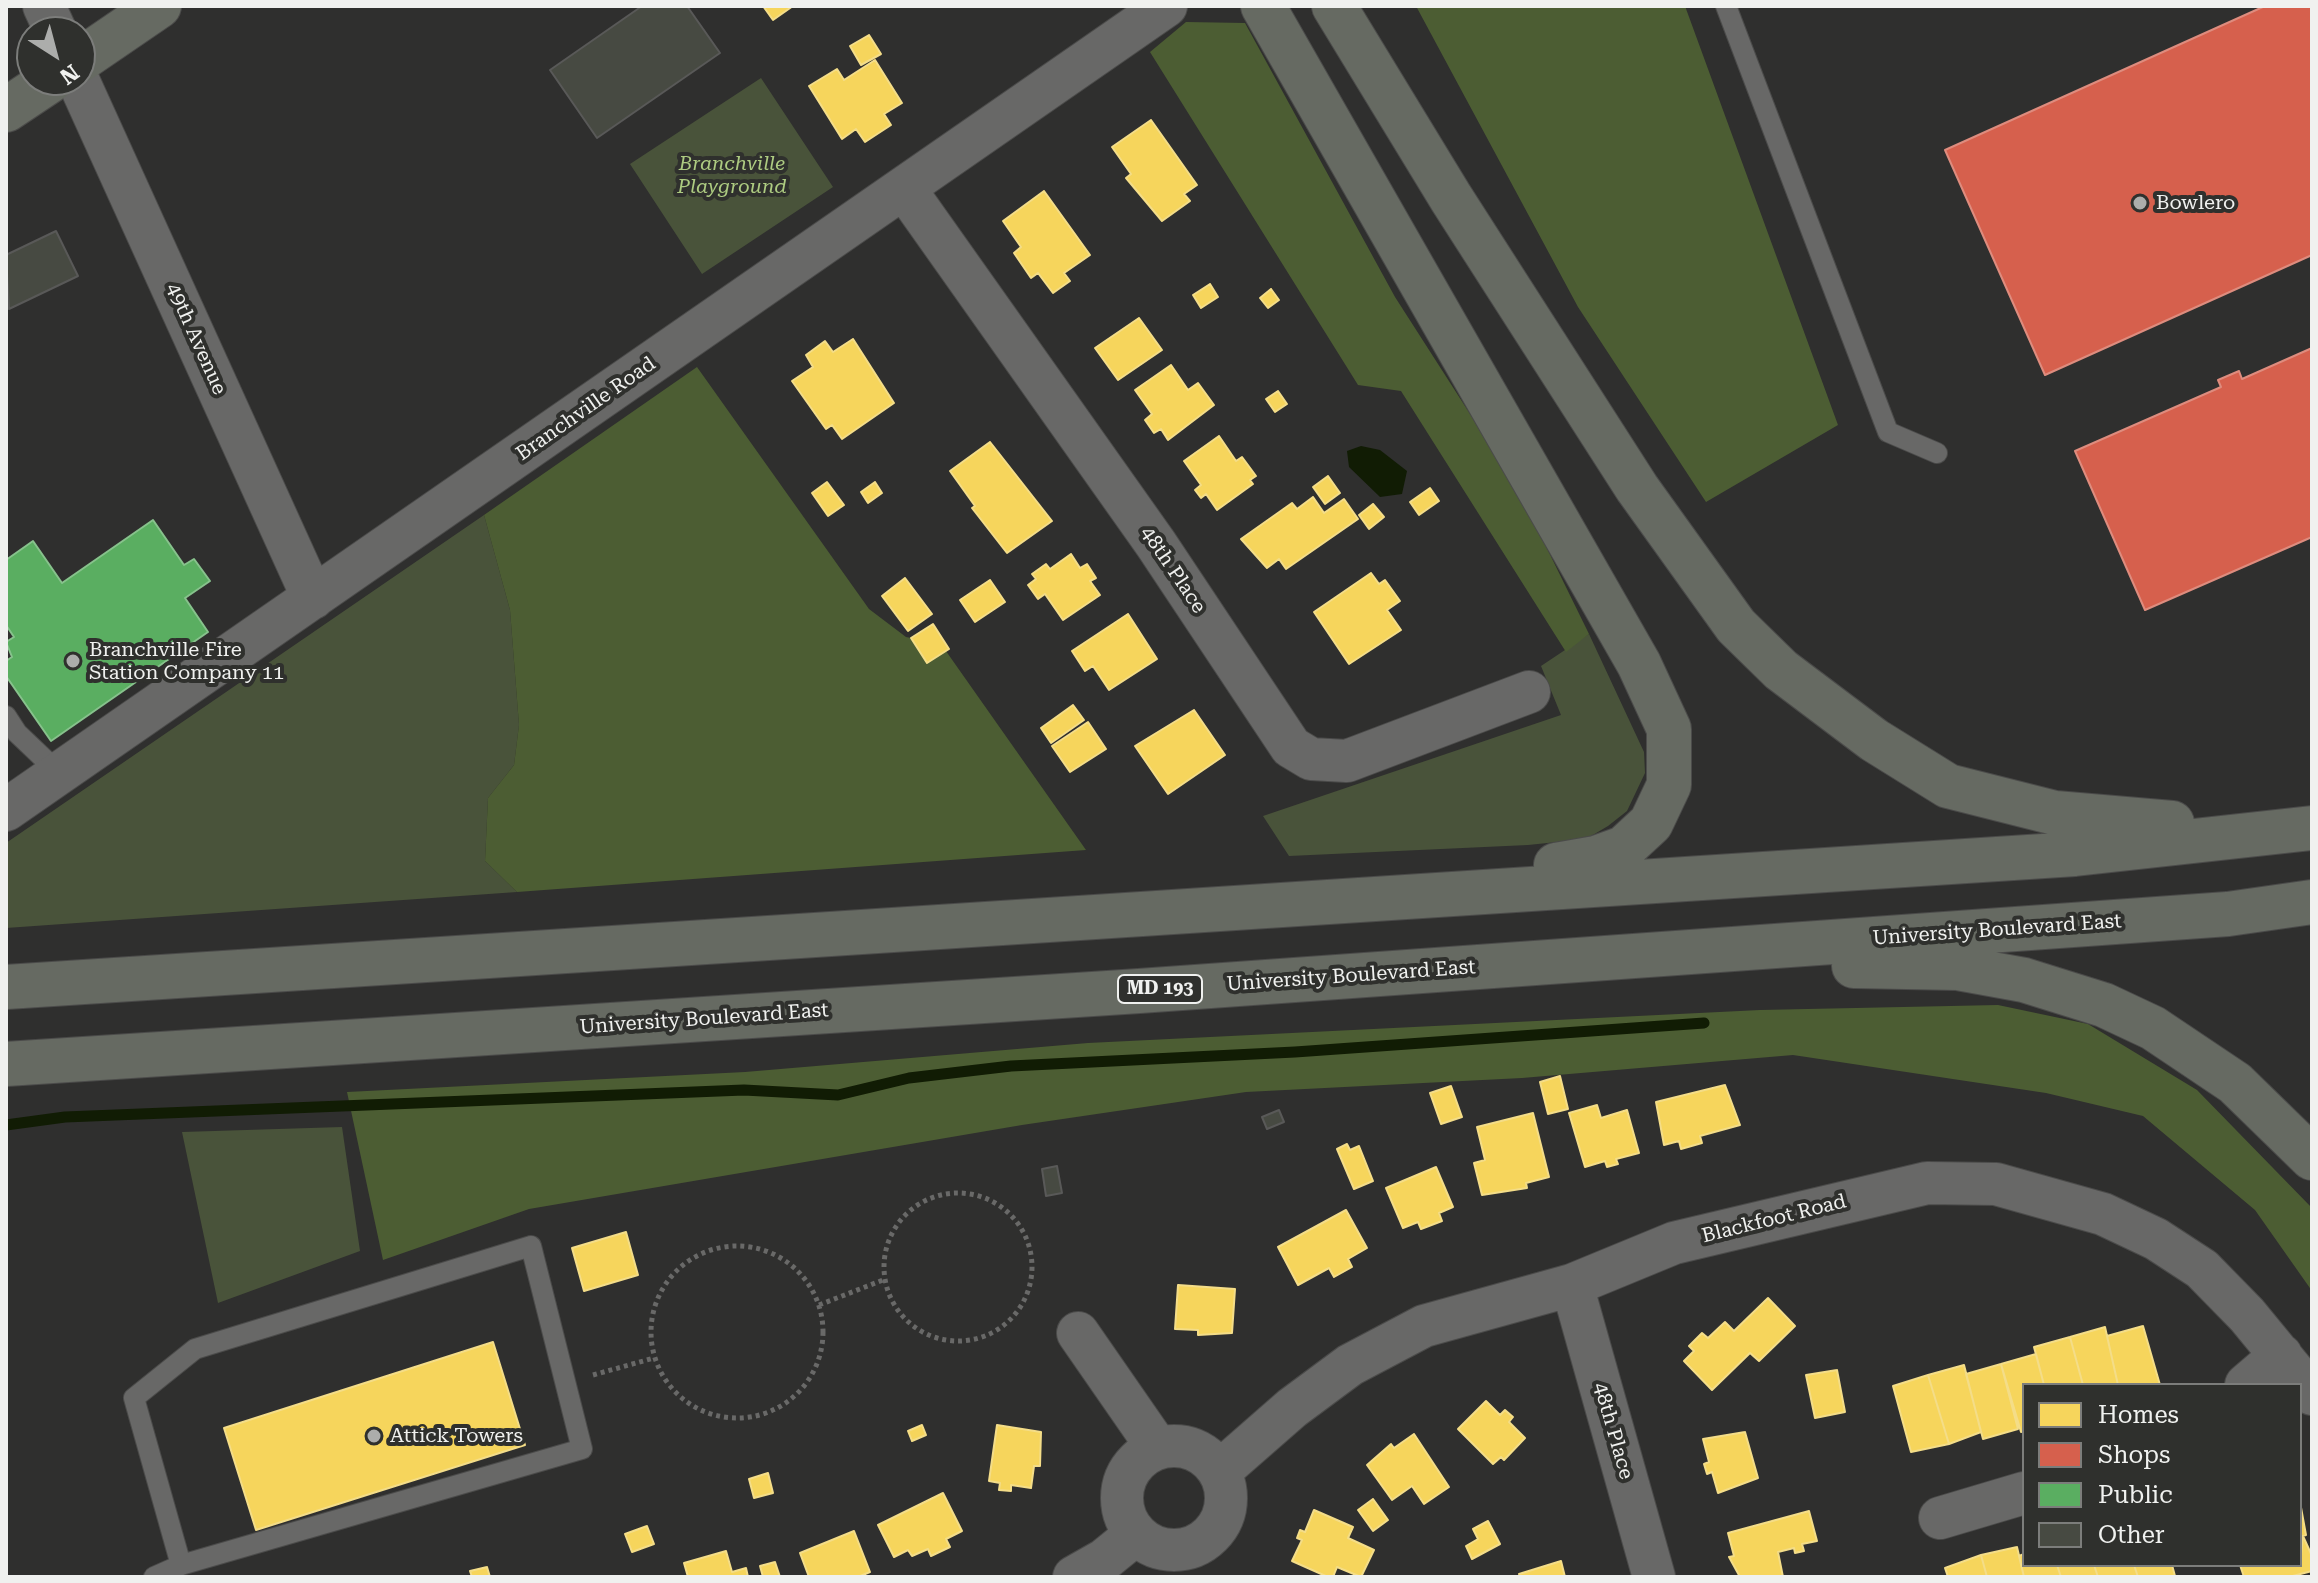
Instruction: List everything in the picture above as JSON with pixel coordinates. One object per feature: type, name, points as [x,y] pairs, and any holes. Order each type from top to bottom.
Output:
[{"type":"main road","points":[[96,49],[159,6]]},
{"type":"main road","points":[[1263,6],[1639,664],[1669,729],[1669,785],[1651,823],[1624,848],[1596,858],[1509,873],[1290,902]]},
{"type":"main road","points":[[1334,6],[1451,198],[1637,488],[1736,626],[1781,670],[1874,740],[1948,786],[2055,813],[2299,830]]},
{"type":"main road","points":[[6,110],[27,96]]},
{"type":"main road","points":[[6,987],[1290,902],[2075,854],[2299,830]]},
{"type":"main road","name":"University Boulevard East","points":[[6,1064],[1575,960],[2228,914],[2312,902]]},
{"type":"main road","points":[[1575,960],[1958,968],[2024,980],[2104,1005],[2153,1028],[2235,1083],[2312,1158]]},
{"type":"street","name":"Branchville Road","points":[[6,810],[1166,6]]},
{"type":"street","name":"49th Avenue","points":[[85,96],[313,598]]},
{"type":"street","name":"48th Place","points":[[904,188],[1156,544],[1291,747],[1311,759],[1347,761],[1529,692]]},
{"type":"street","name":"Blackfoot Road","points":[[1220,1471],[1292,1408],[1350,1365],[1424,1326],[1572,1285],[1674,1243],[1927,1183],[1996,1184],[2103,1214],[2156,1239],[2202,1269],[2281,1355],[2312,1394]]},
{"type":"street","name":"48th Place","points":[[1572,1285],[1654,1577]]},
{"type":"street","points":[[1078,1333],[1157,1447]]},
{"type":"street","points":[[2248,1383],[2281,1355]]},
{"type":"street","points":[[1183,1446],[1207,1456],[1220,1471],[1227,1494],[1225,1511],[1194,1562],[1136,1534],[1123,1511],[1123,1485],[1135,1462],[1157,1447],[1183,1446]]},
{"type":"street","points":[[1940,1518],[2022,1494]]},
{"type":"street","points":[[1074,1577],[1104,1560],[1136,1534]]},
{"type":"lane","points":[[1726,6],[1888,432],[1937,453]]},
{"type":"lane","points":[[10,729],[59,773]]},
{"type":"lane","points":[[154,1577],[181,1565],[582,1449],[531,1246],[195,1349],[134,1398],[181,1565]]},
{"type":"path","points":[[957,1192],[983,1196],[1006,1209],[1023,1229],[1031,1253],[1032,1279],[1023,1304],[1006,1324],[984,1337],[958,1342],[932,1338],[910,1325],[893,1305],[883,1280],[884,1255],[893,1230],[909,1210],[932,1197],[957,1192]]},
{"type":"path","points":[[738,1246],[764,1250],[788,1262],[807,1282],[819,1305],[823,1333],[819,1360],[806,1384],[787,1403],[762,1415],[735,1419],[696,1408],[665,1382],[654,1358],[650,1331],[655,1305],[677,1271],[711,1250],[738,1246]]},
{"type":"path","points":[[819,1305],[883,1280]]},
{"type":"path","points":[[566,1383],[654,1358]]},
{"type":"green space","points":[[1416,6],[1685,6],[1838,425],[1706,502],[1578,307]]},
{"type":"green space","points":[[1186,22],[1245,23],[1395,297],[1472,417],[1536,526],[1589,634],[1566,652],[1401,391],[1358,385],[1150,52]]},
{"type":"green space","name":"Branchville Playground","points":[[761,78],[833,187],[702,274],[630,164]]},
{"type":"green space","points":[[697,367],[869,609],[906,637],[941,644],[1086,850],[517,892],[485,861],[488,798],[514,765],[519,725],[510,610],[484,515]]},
{"type":"green space","points":[[484,515],[510,610],[519,725],[514,765],[488,798],[485,861],[517,892],[6,928],[6,843]]},
{"type":"green space","points":[[1589,634],[1644,752],[1645,773],[1627,811],[1586,839],[1528,845],[1289,856],[1263,816],[1561,715],[1541,666]]},
{"type":"green space","points":[[1998,1005],[2088,1024],[2197,1090],[2312,1208],[2312,1291],[2255,1210],[2143,1116],[2046,1093],[1793,1055],[1522,1078],[1246,1092],[1022,1125],[529,1209],[383,1260],[347,1092],[745,1072],[1088,1043],[1760,1010]]},
{"type":"green space","points":[[342,1127],[360,1251],[218,1303],[182,1132]]},
{"type":"shaded area","points":[[1361,446],[1380,450],[1407,471],[1402,494],[1380,497],[1349,467],[1347,451]]},
{"type":"building: Homes","points":[[763,6],[793,6],[773,20]]},
{"type":"building: Homes","points":[[869,35],[881,54],[861,65],[850,46]]},
{"type":"building: Homes","points":[[875,60],[902,103],[884,114],[891,125],[865,142],[856,129],[842,139],[809,86],[837,69],[844,80]]},
{"type":"building: Homes","points":[[1151,120],[1197,185],[1184,194],[1190,201],[1162,221],[1126,178],[1131,174],[1112,147]]},
{"type":"building: Homes","points":[[1044,191],[1090,255],[1064,273],[1070,281],[1053,293],[1038,273],[1031,278],[1014,253],[1021,247],[1003,221]]},
{"type":"building: Homes","points":[[1210,284],[1218,297],[1201,308],[1193,295]]},
{"type":"building: Homes","points":[[1271,289],[1279,300],[1268,308],[1260,298]]},
{"type":"building: Homes","points":[[1139,318],[1162,350],[1118,380],[1095,348]]},
{"type":"building: Homes","points":[[853,339],[894,403],[842,439],[832,425],[826,429],[792,381],[813,367],[806,355],[825,341],[833,352]]},
{"type":"building: Homes","points":[[1171,365],[1188,390],[1198,383],[1214,405],[1168,440],[1161,429],[1154,433],[1145,420],[1152,414],[1135,390]]},
{"type":"building: Homes","points":[[1278,391],[1287,404],[1275,412],[1266,399]]},
{"type":"building: Homes","points":[[1219,436],[1236,461],[1242,457],[1256,476],[1250,480],[1253,484],[1217,510],[1206,494],[1201,498],[1195,490],[1201,485],[1184,461]]},
{"type":"building: Homes","points":[[990,442],[1052,521],[1007,553],[972,508],[975,506],[950,471]]},
{"type":"building: Homes","points":[[1328,476],[1340,493],[1325,504],[1313,487]]},
{"type":"building: Homes","points":[[827,482],[844,505],[828,516],[812,493]]},
{"type":"building: Homes","points":[[875,482],[882,493],[868,503],[861,492]]},
{"type":"building: Homes","points":[[1430,488],[1439,501],[1419,515],[1410,502]]},
{"type":"building: Homes","points":[[1313,497],[1324,513],[1344,499],[1358,519],[1286,569],[1279,559],[1267,568],[1241,539],[1292,503],[1297,509]]},
{"type":"building: Homes","points":[[1373,504],[1384,517],[1369,529],[1359,515]]},
{"type":"building: Homes","points":[[1071,554],[1080,568],[1087,564],[1096,578],[1090,581],[1100,595],[1063,620],[1045,594],[1038,599],[1028,585],[1036,579],[1032,574],[1046,564],[1050,569]]},
{"type":"building: Homes","points":[[1371,573],[1379,584],[1385,580],[1400,601],[1387,610],[1401,630],[1349,664],[1314,612]]},
{"type":"building: Homes","points":[[905,578],[932,614],[908,631],[882,596]]},
{"type":"building: Homes","points":[[990,580],[1005,602],[975,622],[960,600]]},
{"type":"building: Homes","points":[[1128,614],[1157,659],[1109,690],[1093,666],[1085,671],[1072,651]]},
{"type":"building: Homes","points":[[933,624],[949,649],[927,663],[911,638]]},
{"type":"building: Homes","points":[[1073,705],[1084,720],[1051,743],[1041,728]]},
{"type":"building: Homes","points":[[1194,710],[1225,755],[1168,794],[1135,746]]},
{"type":"building: Homes","points":[[1088,722],[1106,749],[1070,772],[1052,746]]},
{"type":"building: Homes","points":[[1560,1076],[1568,1109],[1548,1114],[1540,1082]]},
{"type":"building: Homes","points":[[1725,1085],[1740,1125],[1700,1136],[1702,1143],[1681,1149],[1679,1141],[1664,1145],[1656,1102]]},
{"type":"building: Homes","points":[[1451,1086],[1462,1117],[1441,1124],[1430,1093]]},
{"type":"building: Homes","points":[[1597,1105],[1601,1118],[1627,1110],[1639,1153],[1616,1159],[1618,1164],[1607,1167],[1605,1161],[1585,1167],[1569,1113]]},
{"type":"building: Homes","points":[[1533,1113],[1549,1177],[1526,1183],[1527,1188],[1482,1195],[1474,1163],[1485,1160],[1477,1127]]},
{"type":"building: Homes","points":[[1347,1144],[1350,1150],[1359,1146],[1373,1181],[1354,1189],[1337,1149]]},
{"type":"building: Homes","points":[[1436,1167],[1453,1207],[1439,1213],[1442,1221],[1421,1229],[1418,1222],[1403,1228],[1386,1188]]},
{"type":"building: Homes","points":[[1346,1210],[1367,1248],[1348,1259],[1352,1267],[1334,1277],[1329,1268],[1298,1285],[1278,1247]]},
{"type":"building: Homes","points":[[626,1232],[638,1275],[584,1291],[572,1248]]},
{"type":"building: Homes","points":[[1178,1285],[1235,1289],[1232,1333],[1198,1335],[1198,1330],[1175,1329]]},
{"type":"building: Homes","points":[[1768,1298],[1795,1326],[1759,1361],[1750,1353],[1712,1390],[1684,1361],[1694,1351],[1689,1346],[1702,1333],[1708,1338],[1725,1322],[1734,1331]]},
{"type":"building: Homes","points":[[2143,1326],[2159,1383],[2118,1383],[2107,1336]]},
{"type":"building: Homes","points":[[2105,1327],[2118,1383],[2082,1383],[2070,1337]]},
{"type":"building: Homes","points":[[2070,1337],[2082,1383],[2043,1383],[2034,1347]]},
{"type":"building: Homes","name":"Attick Towers","points":[[493,1342],[525,1445],[256,1530],[224,1428]]},
{"type":"building: Homes","points":[[2036,1354],[2043,1383],[2022,1383],[2021,1432],[2001,1364]]},
{"type":"building: Homes","points":[[2001,1364],[2018,1429],[1983,1439],[1966,1374]]},
{"type":"building: Homes","points":[[1964,1365],[1981,1432],[1949,1444],[1928,1375]]},
{"type":"building: Homes","points":[[1837,1370],[1845,1412],[1815,1418],[1806,1375]]},
{"type":"building: Homes","points":[[1928,1375],[1949,1444],[1911,1452],[1893,1386]]},
{"type":"building: Homes","points":[[1486,1401],[1500,1415],[1505,1410],[1513,1417],[1509,1422],[1525,1438],[1504,1460],[1501,1457],[1493,1464],[1458,1429]]},
{"type":"building: Homes","points":[[922,1425],[926,1435],[912,1441],[908,1431]]},
{"type":"building: Homes","points":[[997,1425],[1041,1432],[1040,1466],[1034,1466],[1031,1488],[1011,1485],[1011,1491],[999,1490],[1000,1483],[989,1481]]},
{"type":"building: Homes","points":[[1745,1432],[1758,1478],[1718,1493],[1712,1472],[1707,1474],[1704,1464],[1709,1462],[1703,1439]]},
{"type":"building: Homes","points":[[1414,1434],[1449,1487],[1424,1504],[1412,1486],[1392,1500],[1367,1465],[1391,1444],[1394,1448]]},
{"type":"building: Homes","points":[[768,1473],[773,1493],[754,1498],[749,1479]]},
{"type":"building: Homes","points":[[943,1493],[962,1531],[946,1539],[950,1547],[931,1556],[928,1549],[912,1556],[908,1550],[894,1557],[878,1525]]},
{"type":"building: Homes","points":[[1373,1499],[1388,1520],[1373,1531],[1358,1510]]},
{"type":"building: Homes","points":[[1314,1510],[1353,1527],[1348,1538],[1374,1550],[1361,1577],[1337,1567],[1333,1577],[1328,1577],[1292,1561],[1302,1540],[1297,1538],[1300,1530],[1305,1532]]},
{"type":"building: Homes","points":[[1809,1511],[1817,1541],[1802,1544],[1804,1551],[1795,1553],[1794,1548],[1778,1552],[1783,1577],[1740,1577],[1729,1557],[1734,1556],[1728,1533]]},
{"type":"building: Homes","points":[[2302,1513],[2306,1535],[2302,1536]]},
{"type":"building: Homes","points":[[1488,1521],[1500,1544],[1472,1559],[1466,1546],[1478,1539],[1473,1529]]},
{"type":"building: Homes","points":[[647,1526],[654,1544],[632,1552],[625,1534]]},
{"type":"building: Homes","points":[[854,1531],[870,1572],[858,1577],[809,1577],[800,1553]]},
{"type":"building: Homes","points":[[2303,1536],[2312,1556],[2312,1571],[2289,1577],[2244,1577],[2241,1567],[2302,1567]]},
{"type":"building: Homes","points":[[2017,1547],[2024,1577],[1987,1577],[1981,1555]]},
{"type":"building: Homes","points":[[726,1551],[732,1572],[746,1568],[748,1577],[688,1577],[684,1563]]},
{"type":"building: Homes","points":[[1981,1555],[1987,1577],[1948,1577],[1945,1568]]},
{"type":"building: Homes","points":[[2022,1555],[2022,1567],[2058,1567],[2061,1577],[2024,1577],[2019,1556]]},
{"type":"building: Homes","points":[[1561,1561],[1565,1577],[1520,1577],[1519,1574]]},
{"type":"building: Homes","points":[[775,1562],[780,1577],[763,1577],[760,1566]]},
{"type":"building: Homes","points":[[487,1567],[490,1577],[472,1577],[470,1571]]},
{"type":"building: Homes","points":[[2058,1567],[2095,1567],[2098,1577],[2061,1577]]},
{"type":"building: Homes","points":[[2095,1567],[2135,1567],[2138,1577],[2098,1577]]},
{"type":"building: Homes","points":[[2135,1567],[2173,1567],[2175,1576],[2138,1577]]},
{"type":"building: Shops","name":"Bowlero","points":[[2265,6],[2312,6],[2312,255],[2045,375],[1945,150]]},
{"type":"building: Shops","points":[[2312,348],[2312,537],[2145,610],[2075,451],[2221,387],[2218,380],[2239,371],[2242,379]]},
{"type":"building: Public","points":[[153,520],[184,565],[194,559],[210,581],[185,598],[208,632],[51,741],[6,676],[6,661],[12,657],[6,642],[14,637],[6,625],[6,560],[33,541],[62,583]]},
{"type":"building: Other","points":[[642,6],[687,6],[720,53],[597,138],[550,70]]},
{"type":"building: Other","points":[[56,231],[78,276],[9,309],[6,255]]},
{"type":"building: Other","points":[[1279,1110],[1284,1122],[1267,1129],[1262,1117]]},
{"type":"building: Other","points":[[1057,1166],[1062,1193],[1046,1196],[1042,1169]]},
{"type":"waterway","points":[[6,1125],[65,1117],[744,1090],[838,1095],[909,1078],[1011,1066],[1295,1052],[1704,1023]]},
{"type":"place","name":"Bowlero","points":[[2140,203]]},
{"type":"place","name":"Branchville Fire Station Company 11","points":[[73,661]]},
{"type":"place","name":"Attick Towers","points":[[374,1436]]}]
